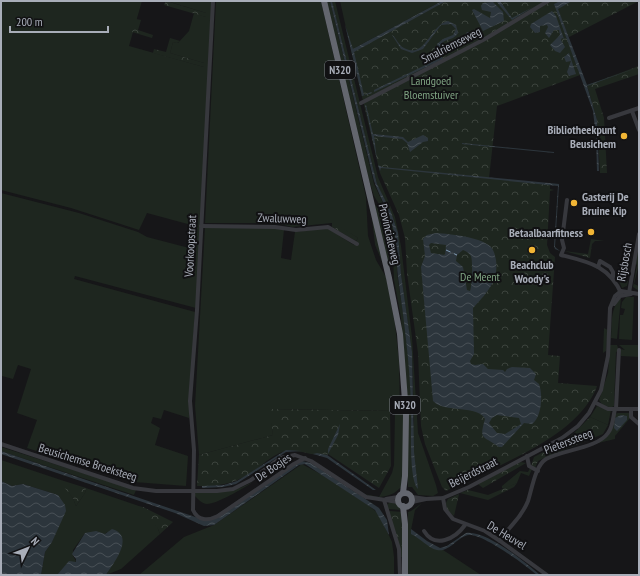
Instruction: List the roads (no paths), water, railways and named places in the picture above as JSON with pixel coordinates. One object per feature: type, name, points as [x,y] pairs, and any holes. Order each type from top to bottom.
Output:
[{"type":"highway","name":"Provincialeweg","points":[[324,1],[388,270],[398,321],[404,377],[405,575]]},
{"type":"street","name":"Voorkoopstraat","points":[[193,491],[194,450],[190,401],[213,1]]},
{"type":"street","name":"Smalriemseweg","points":[[361,103],[485,39],[548,1]]},
{"type":"street","points":[[609,118],[639,108]]},
{"type":"street","points":[[632,110],[639,130]]},
{"type":"street","points":[[567,200],[562,240],[564,248],[561,255],[598,266],[613,278],[622,293],[639,294]]},
{"type":"street","name":"Zwaluwweg","points":[[201,226],[275,227],[296,230],[328,227],[358,244]]},
{"type":"street","name":"Rijsbosch","points":[[629,293],[639,234]]},
{"type":"street","name":"Beijerdstraat","points":[[405,500],[443,498],[469,487],[567,434],[582,422],[596,403],[602,390],[606,372],[609,330],[613,306],[622,293]]},
{"type":"street","points":[[615,409],[619,350]]},
{"type":"street","points":[[596,403],[608,409],[639,409]]},
{"type":"street","name":"Pieterssteeg","points":[[500,541],[505,532],[523,514],[538,470],[545,460],[596,442],[606,436],[610,430],[615,409]]},
{"type":"street","points":[[631,409],[631,417],[639,424]]},
{"type":"street","name":"Beusichemse Broeksteeg","points":[[1,444],[133,488],[193,491],[222,491],[238,487],[285,456],[295,455],[305,458]]},
{"type":"street","name":"Pieterssteeg","points":[[527,456],[529,466],[538,470]]},
{"type":"street","name":"De Bosjes","points":[[193,491],[195,514],[201,518],[211,519],[305,458],[366,497],[384,500],[405,500]]},
{"type":"street","name":"De Heuvel","points":[[443,498],[445,509],[449,516],[465,525],[485,532],[500,541],[547,575]]},
{"type":"street","points":[[384,500],[399,549],[400,575]]},
{"type":"street","points":[[424,531],[435,540],[443,541],[460,532],[465,525]]},
{"type":"water","points":[[330,1],[332,1],[377,184],[391,212],[398,233],[401,274],[412,352],[414,452],[418,489],[413,474],[409,375],[397,271],[395,238],[390,219],[374,181]]},
{"type":"water","points":[[442,1],[446,1],[354,52],[364,95],[371,92],[372,93],[362,96],[345,25],[353,49]]},
{"type":"water","points":[[496,1],[500,1],[512,18],[533,7],[512,20]]},
{"type":"water","points":[[560,1],[572,1],[558,9],[587,85],[639,67],[587,86],[597,120],[599,171],[597,171],[596,137],[593,111],[554,4]]},
{"type":"water","points":[[493,2],[503,12],[504,21],[483,31],[472,10],[474,9],[490,18],[491,12],[482,10],[481,6],[483,3]]},
{"type":"water","points":[[552,11],[556,16],[564,39],[562,38],[561,40],[565,47],[560,53],[555,51],[550,45],[560,35],[559,30],[554,30],[549,38],[545,33],[548,27],[547,25],[540,26],[540,32],[535,33],[530,27],[531,24]]},
{"type":"water","points":[[448,21],[456,25],[458,33],[453,38],[442,43],[440,46],[439,50],[443,59],[374,92],[374,90],[440,58],[437,50],[437,44],[443,39],[453,35],[456,29],[451,24],[441,25],[423,49],[412,53],[401,49],[392,35],[404,48],[411,50],[417,49],[423,46],[437,28],[442,24]]},
{"type":"water","points":[[467,32],[472,32],[474,36],[463,42],[463,38]]},
{"type":"water","points":[[569,53],[576,74],[569,76],[567,72],[571,61],[566,62],[564,57]]},
{"type":"water","points":[[365,105],[373,134],[403,137],[408,142],[423,135],[428,138],[428,141],[423,142],[410,152],[407,143],[402,139],[374,136],[377,160]]},
{"type":"water","points":[[462,144],[554,152],[554,153]]},
{"type":"water","points":[[378,165],[382,167],[559,184],[555,247],[560,251],[555,249],[554,246],[558,186],[381,168],[380,171]]},
{"type":"water","name":"De Meent","points":[[436,233],[472,238],[490,246],[494,253],[496,260],[496,274],[487,292],[473,308],[474,354],[470,361],[471,364],[483,364],[488,369],[503,370],[505,372],[507,369],[512,367],[530,368],[536,374],[534,380],[539,384],[541,393],[540,411],[535,421],[532,424],[524,423],[502,447],[499,447],[483,436],[482,431],[485,419],[481,415],[469,410],[438,405],[433,401],[421,267],[425,256],[423,239],[427,235]],"holes":[[[431,243],[446,245],[445,255],[431,253],[429,245]],[[463,250],[471,256],[472,274],[470,291],[467,290],[463,267],[456,261],[457,255]],[[497,415],[519,418],[521,424],[505,434],[497,433],[489,423],[492,418]]]},
{"type":"water","points":[[621,415],[627,416],[627,420],[617,431],[614,428],[615,418]]},
{"type":"water","points":[[340,424],[338,435],[328,454],[328,449]]},
{"type":"water","points":[[286,450],[302,451],[286,452],[236,484],[223,487],[202,488],[202,486],[224,485],[237,481]]},
{"type":"water","points":[[1,451],[207,521],[298,462],[302,461],[311,463],[379,508],[387,520],[389,535],[375,510],[305,464],[299,465],[214,525],[204,526],[175,513],[1,454]]},
{"type":"water","points":[[317,453],[327,455],[376,490],[373,490],[327,458],[313,454]]},
{"type":"water","points":[[1,481],[12,486],[23,484],[58,495],[65,505],[66,511],[52,542],[45,552],[41,575],[1,575]]},
{"type":"water","points":[[112,529],[119,533],[122,538],[122,544],[121,550],[106,575],[57,575],[69,561],[76,562],[76,559],[72,554],[85,533],[96,531],[105,534]]},
{"type":"water","points":[[411,529],[427,541],[440,548],[447,546],[466,533],[474,533],[484,536],[505,548],[540,575],[537,575],[515,558],[484,539],[469,535],[461,538],[446,549],[437,550],[411,534]]},
{"type":"place","name":"Bibliotheekpunt Beusichem","points":[[624,136]]},
{"type":"place","name":"Gasterij De Bruine Kip","points":[[574,203]]},
{"type":"place","name":"Betaalbaarfitness","points":[[591,232]]},
{"type":"place","name":"Beachclub Woody's","points":[[532,250]]},
{"type":"park label","name":"Landgoed Bloemstuiver","points":[[431,87]]}]
